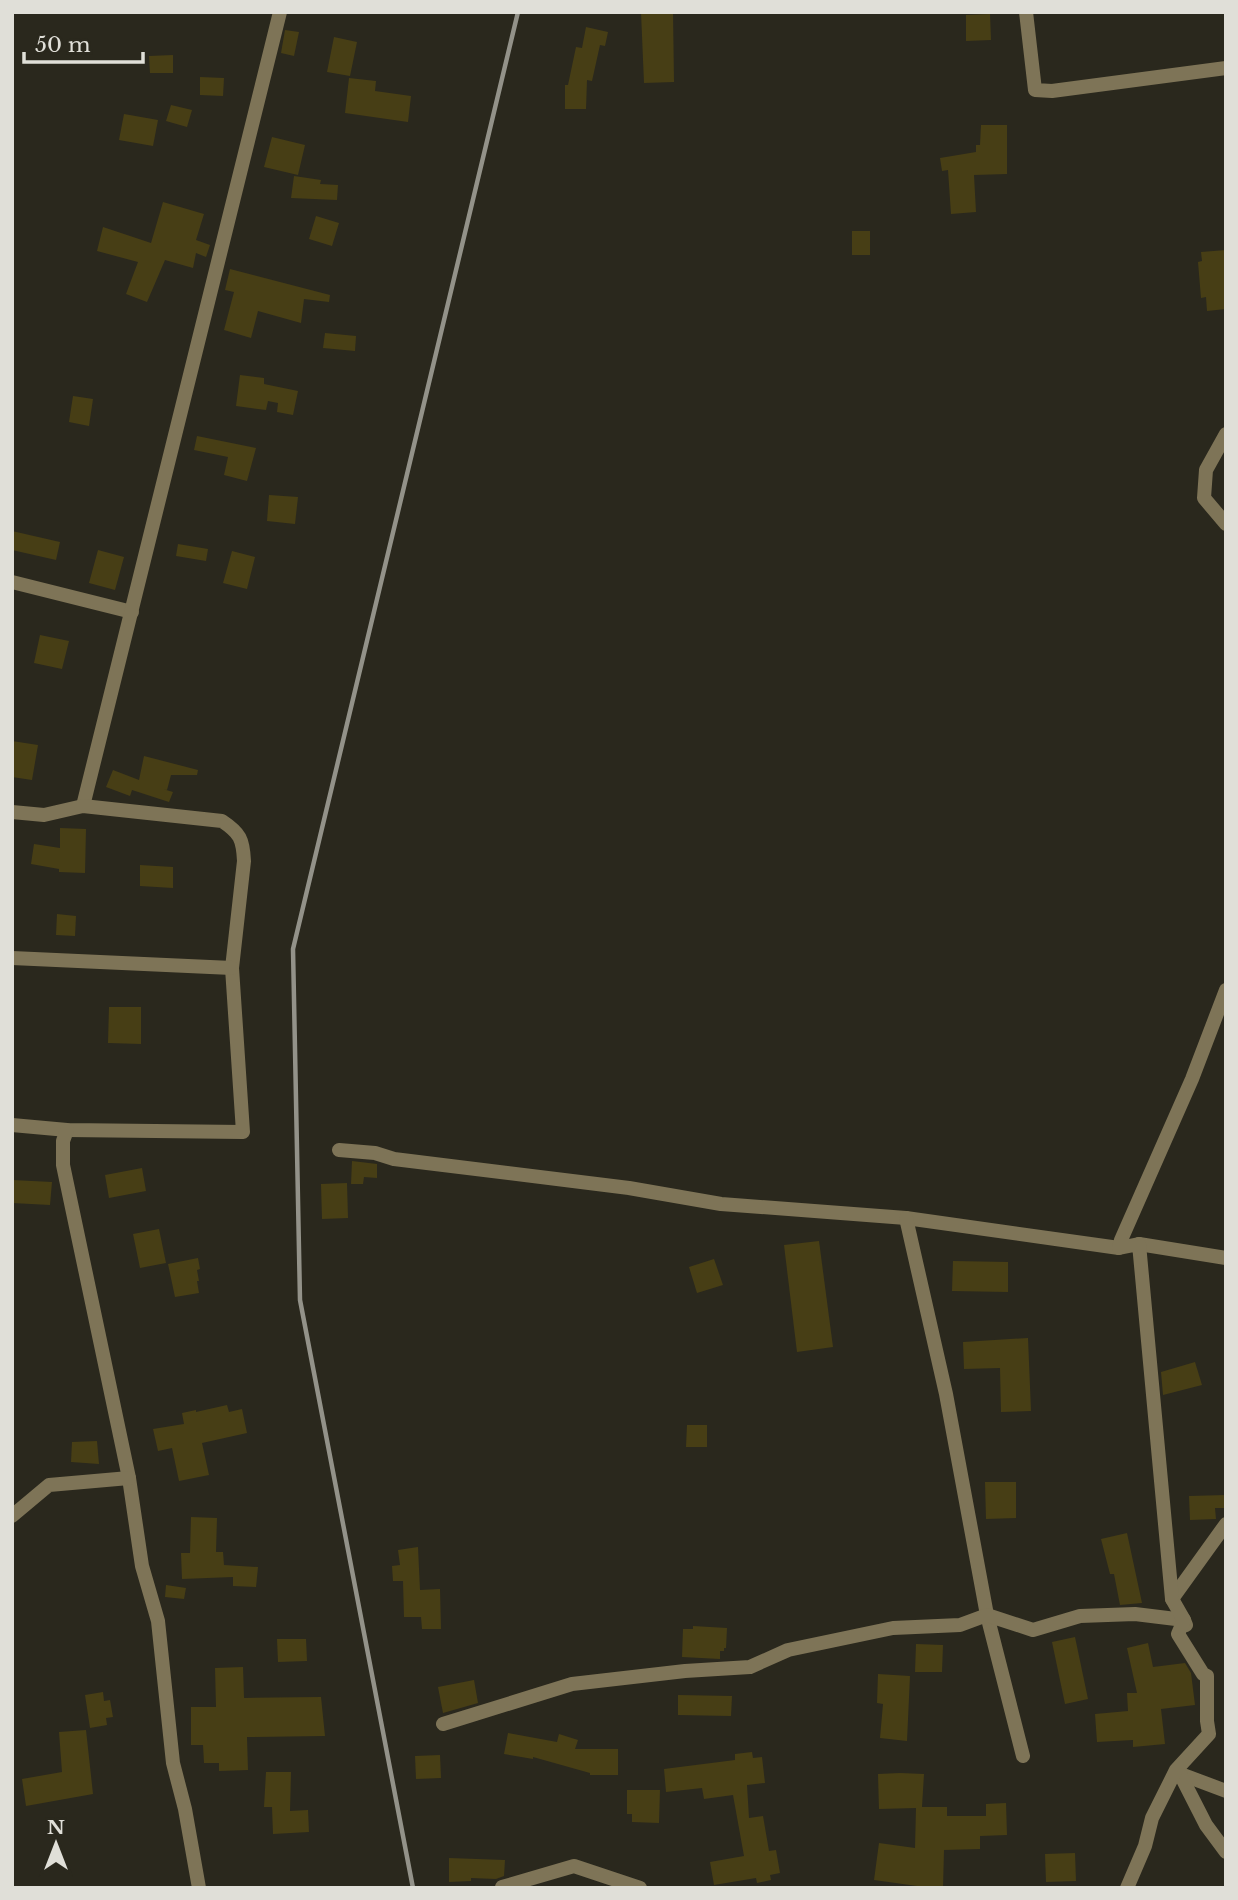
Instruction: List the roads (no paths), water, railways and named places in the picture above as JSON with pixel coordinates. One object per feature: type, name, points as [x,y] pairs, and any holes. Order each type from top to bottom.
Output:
[{"type":"street","points":[[83,806],[280,12]]},
{"type":"street","points":[[1026,12],[1035,90],[1052,91],[1226,68]]},
{"type":"street","points":[[1226,434],[1206,470],[1204,498],[1226,524]]},
{"type":"street","points":[[12,582],[132,612]]},
{"type":"street","points":[[12,812],[44,815],[83,806],[222,821],[237,831],[243,844],[244,861],[232,968],[243,1132],[67,1130],[12,1125]]},
{"type":"street","points":[[12,958],[232,968]]},
{"type":"street","points":[[1119,1248],[1192,1079],[1226,990]]},
{"type":"street","points":[[67,1130],[63,1141],[62,1164],[129,1478],[142,1566],[158,1621],[173,1763],[185,1809],[199,1888]]},
{"type":"street","points":[[339,1150],[629,1188],[721,1204],[906,1218],[1119,1248],[1139,1244],[1226,1258]]},
{"type":"street","points":[[906,1218],[946,1394],[987,1615],[1023,1755]]},
{"type":"street","points":[[1139,1244],[1172,1599],[1184,1620]]},
{"type":"street","points":[[12,1516],[49,1485],[129,1478]]},
{"type":"street","points":[[1172,1599],[1226,1524]]},
{"type":"street","points":[[443,1724],[572,1684],[685,1671],[750,1667],[788,1650],[893,1628],[960,1625],[987,1615],[1033,1630],[1080,1616],[1135,1614],[1184,1620]]},
{"type":"street","points":[[1127,1888],[1145,1846],[1152,1818],[1178,1772],[1209,1734],[1208,1676],[1202,1674],[1178,1634],[1184,1620]]},
{"type":"street","points":[[1178,1772],[1226,1791]]},
{"type":"street","points":[[1178,1772],[1206,1825],[1226,1852]]},
{"type":"street","points":[[502,1887],[574,1866],[640,1888]]},
{"type":"railway","points":[[413,1888],[300,1300],[293,949],[518,12]]}]
